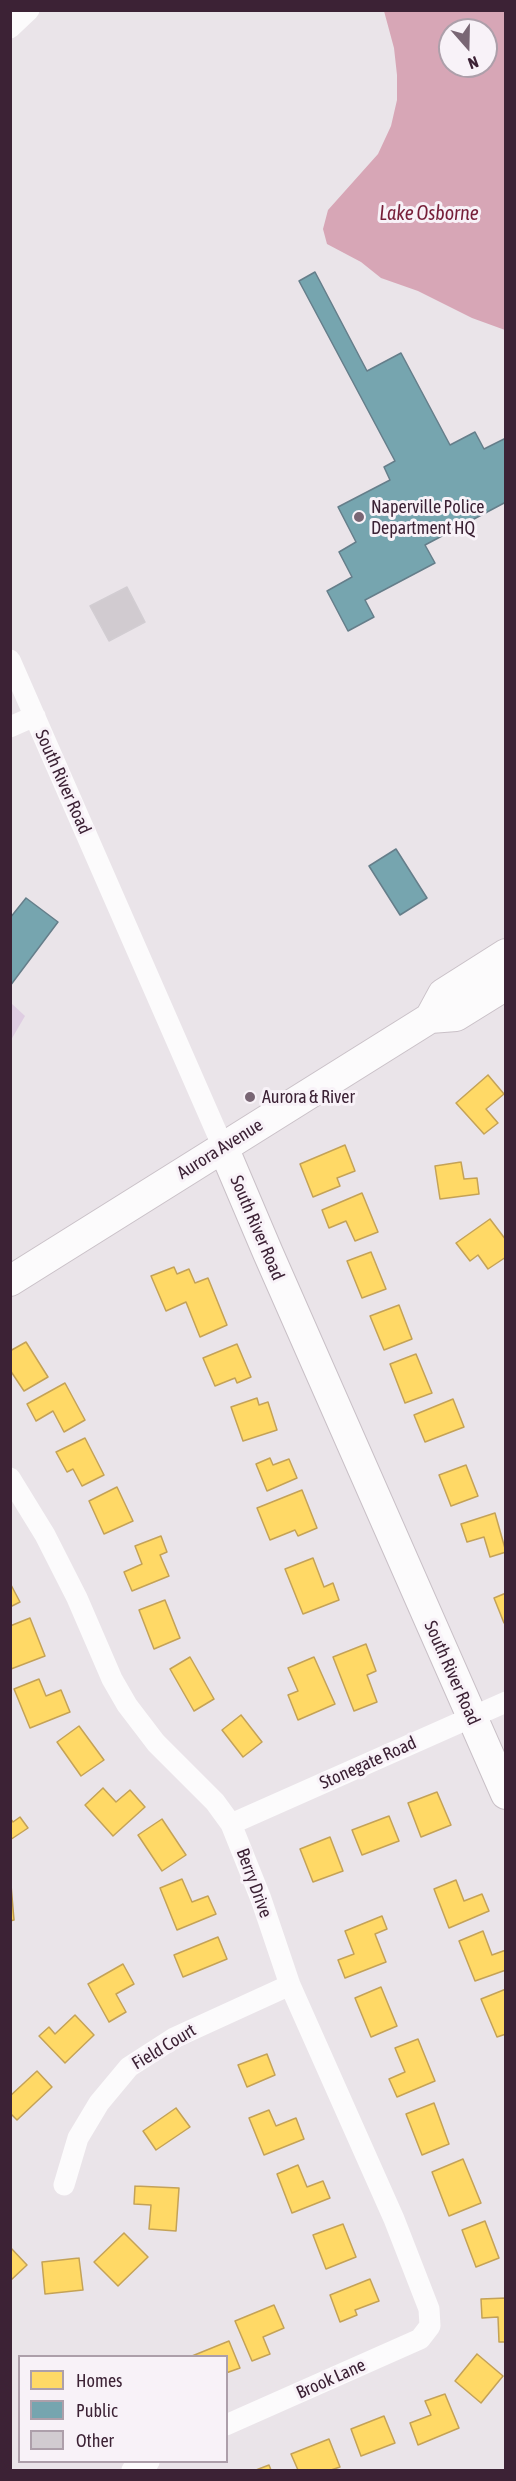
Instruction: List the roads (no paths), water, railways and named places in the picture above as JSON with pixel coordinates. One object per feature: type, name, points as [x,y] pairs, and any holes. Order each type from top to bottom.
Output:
[{"type":"street","points":[[10,28],[29,10]]},
{"type":"street","name":"South River Road","points":[[10,660],[506,1794]]},
{"type":"street","points":[[10,728],[34,716]]},
{"type":"street","name":"Aurora Avenue","points":[[430,1018],[443,994],[506,954]]},
{"type":"street","name":"Aurora Avenue","points":[[10,1281],[430,1018],[456,1016],[506,985]]},
{"type":"street","name":"Berry Drive","points":[[12,1483],[45,1535],[77,1598],[112,1679],[127,1705],[156,1743],[215,1802],[231,1824],[247,1861],[290,1985],[423,2290],[429,2309],[430,2326]]},
{"type":"street","name":"Stonegate Road","points":[[231,1824],[506,1702]]},
{"type":"street","name":"Field Court","points":[[64,2185],[78,2138],[99,2103],[129,2067],[174,2038],[290,1985]]},
{"type":"street","name":"Brook Lane","points":[[228,2424],[420,2339],[430,2326]]},
{"type":"street","points":[[132,2470],[146,2463]]},
{"type":"water","name":"Lake Osborne","points":[[384,11],[505,11],[505,330],[472,318],[418,291],[381,278],[361,262],[327,244],[323,229],[328,210],[378,154],[391,126],[397,100],[394,48]]},
{"type":"place","name":"Naperville Police Department HQ","points":[[359,517]]},
{"type":"place","name":"Aurora & River","points":[[250,1097]]}]
